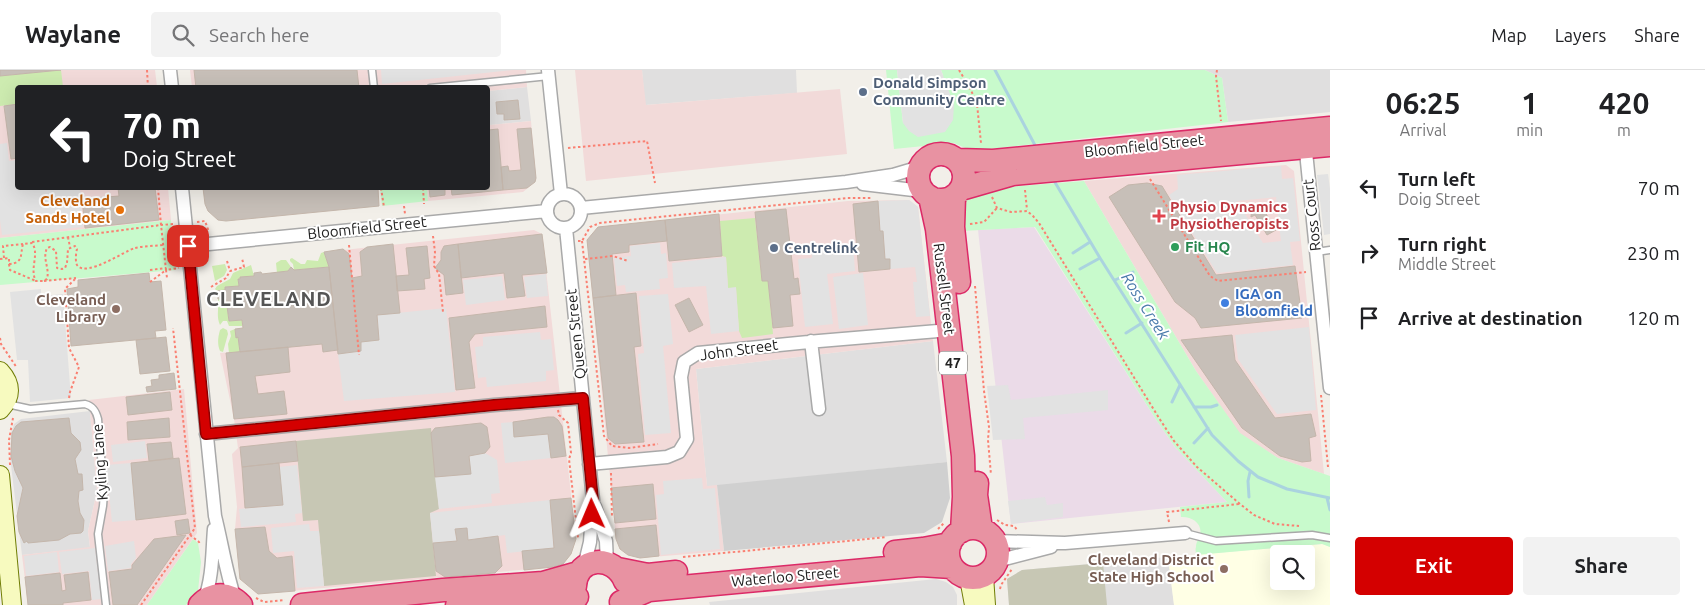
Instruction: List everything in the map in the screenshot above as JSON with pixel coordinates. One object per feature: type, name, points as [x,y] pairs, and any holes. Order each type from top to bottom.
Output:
[{"type":"highway","name":"Bloomfield Street","points":[[958,193],[1027,168],[1223,138],[1322,141]]},
{"type":"highway","name":"Bloomfield Street","points":[[1063,162],[1322,141]]},
{"type":"highway","points":[[920,167],[930,156],[936,154],[950,154],[958,160]]},
{"type":"highway","name":"Bloomfield Street","points":[[958,160],[992,161],[1027,168]]},
{"type":"highway","name":"47","points":[[958,160],[965,174],[964,182],[958,193]]},
{"type":"highway","name":"47","points":[[920,167],[918,179],[926,194]]},
{"type":"highway","points":[[926,194],[942,200],[958,193]]},
{"type":"highway","name":"Russell Street","points":[[958,193],[953,227],[978,471],[972,549]]},
{"type":"highway","name":"Russell Street","points":[[926,194],[937,229],[963,456],[964,497],[972,549]]},
{"type":"highway","name":"Waterloo Street","points":[[613,566],[648,575],[923,550],[972,549]]},
{"type":"highway","name":"Waterloo Street","points":[[620,604],[649,590],[920,565],[972,549]]},
{"type":"highway","points":[[294,603],[543,583],[581,570],[591,563],[599,562],[613,566],[622,575],[626,589],[620,604]]},
{"type":"highway","points":[[456,605],[542,598],[579,601],[574,589],[575,581],[581,570]]},
{"type":"highway","points":[[202,603],[211,596],[219,595],[242,600]]},
{"type":"main road","points":[[0,371],[7,380],[9,390],[3,409]]},
{"type":"main road","points":[[0,475],[12,605]]},
{"type":"main road","name":"Russell Street","points":[[972,549],[974,605]]},
{"type":"main road","name":"Russell Street","points":[[972,549],[986,605]]},
{"type":"street","points":[[170,70],[172,85]]},
{"type":"street","points":[[549,73],[562,194]]},
{"type":"street","name":"Ross Court","points":[[1322,141],[1316,252],[1327,320],[1326,390]]},
{"type":"street","points":[[581,208],[846,182],[893,175],[920,167]]},
{"type":"street","points":[[846,182],[926,194]]},
{"type":"street","points":[[182,190],[215,516],[224,552],[226,572],[242,600]]},
{"type":"street","points":[[562,194],[576,198],[581,208],[581,213],[576,223],[566,228],[555,226],[551,222],[547,211],[549,202],[562,194]]},
{"type":"street","name":"Bloomfield Street","points":[[188,246],[547,211]]},
{"type":"street","name":"Queen Street","points":[[566,228],[593,500],[590,542],[581,570]]},
{"type":"street","name":"John Street","points":[[589,464],[666,456],[679,452],[687,439],[681,377],[684,362],[698,353],[811,341],[950,330]]},
{"type":"street","points":[[811,341],[819,409]]},
{"type":"street","points":[[206,434],[583,398]]},
{"type":"street","name":"Queen Street","points":[[593,500],[613,566]]},
{"type":"street","points":[[202,603],[211,574],[215,516]]},
{"type":"street","name":"Waterloo Street","points":[[972,549],[1022,548],[1185,534]]},
{"type":"street","name":"Waterloo Street","points":[[972,549],[1022,548]]},
{"type":"lane","points":[[372,70],[374,85]]},
{"type":"lane","points":[[454,85],[549,73]]},
{"type":"lane","points":[[1316,252],[1330,250]]},
{"type":"lane","name":"Kyling Lane","points":[[3,409],[14,406],[30,409],[85,404],[95,410],[98,418],[104,493],[104,506],[98,534],[106,605]]},
{"type":"lane","points":[[1185,534],[1216,542],[1312,535],[1330,538]]},
{"type":"path","points":[[147,70],[148,85]]},
{"type":"path","points":[[959,70],[977,104],[982,148]]},
{"type":"path","points":[[1217,70],[1216,76],[1223,138]]},
{"type":"path","points":[[568,148],[647,141],[655,183]]},
{"type":"path","points":[[1027,168],[1027,211]]},
{"type":"path","points":[[1148,174],[1210,276],[1218,281],[1309,272]]},
{"type":"path","points":[[158,190],[167,278]]},
{"type":"path","points":[[381,190],[384,208]]},
{"type":"path","points":[[423,190],[424,204]]},
{"type":"path","points":[[990,190],[997,208],[1011,212],[1027,211],[1039,223],[1174,440],[1197,467],[1254,515],[1275,524],[1302,526]]},
{"type":"path","points":[[992,199],[996,197]]},
{"type":"path","points":[[612,519],[610,478],[612,446],[604,436],[582,241],[590,228],[600,223],[847,198],[874,198]]},
{"type":"path","points":[[968,224],[984,222],[997,208]]},
{"type":"path","points":[[197,222],[204,221],[209,232]]},
{"type":"path","points":[[4,258],[2,246],[173,224]]},
{"type":"path","points":[[433,236],[434,266],[439,274],[443,312]]},
{"type":"path","points":[[43,281],[48,279],[49,274],[45,260],[47,248],[50,247],[56,251],[57,268],[65,268],[70,247],[68,237]]},
{"type":"path","points":[[27,242],[32,243],[34,246],[33,275],[36,281]]},
{"type":"path","points":[[9,264],[16,264],[20,261],[23,244]]},
{"type":"path","points":[[70,247],[74,246],[77,249],[76,262],[78,266],[91,268],[135,248],[164,245]]},
{"type":"path","points":[[349,246],[359,355]]},
{"type":"path","points":[[585,259],[613,256],[628,261]]},
{"type":"path","points":[[0,259],[9,258],[10,270],[36,281],[76,278],[65,289],[69,348],[79,367],[70,392],[68,405]]},
{"type":"path","points":[[230,270],[244,266],[242,258]]},
{"type":"path","points":[[211,287],[226,278],[230,270],[227,261]]},
{"type":"path","points":[[150,270],[179,268]]},
{"type":"path","points":[[150,282],[166,269]]},
{"type":"path","points":[[974,281],[989,427],[988,440],[992,478]]},
{"type":"path","points":[[140,605],[195,528],[172,328]]},
{"type":"path","points":[[1326,390],[1328,467]]},
{"type":"path","points":[[556,400],[559,415],[568,423],[571,453],[569,459],[578,543]]},
{"type":"path","points":[[612,446],[629,448],[658,444]]},
{"type":"path","points":[[1171,534],[1168,512],[1240,504]]},
{"type":"path","points":[[1006,525],[1014,526],[1020,532],[1022,548],[1024,561],[1020,566],[1012,569],[1000,585],[972,549],[1006,525]]},
{"type":"path","points":[[678,559],[687,556],[703,556],[895,536]]},
{"type":"path","points":[[242,600],[294,603]]},
{"type":"shaded area","points":[[0,70],[155,70],[157,85],[15,85],[15,190],[168,190],[171,220],[0,238]]},
{"type":"shaded area","points":[[190,70],[526,70],[527,87],[490,91],[490,85],[192,85]]},
{"type":"shaded area","points":[[381,70],[513,70],[382,84]]},
{"type":"shaded area","points":[[575,70],[642,70],[646,105],[840,89],[847,154],[586,181]]},
{"type":"shaded area","points":[[642,70],[796,70],[797,93],[645,105]]},
{"type":"shaded area","points":[[897,70],[941,70],[954,105],[953,120],[945,132],[918,137],[909,131],[903,123]]},
{"type":"shaded area","points":[[1205,70],[1330,70],[1330,112],[1228,122],[1222,78]]},
{"type":"shaded area","points":[[527,87],[531,121],[490,125],[490,91]]},
{"type":"shaded area","points":[[531,121],[536,178],[535,182],[523,192],[428,201],[427,190],[490,190],[490,125]]},
{"type":"shaded area","points":[[7,143],[9,161],[15,160],[15,190],[80,190],[83,227],[2,235],[0,220],[0,144]]},
{"type":"shaded area","points":[[1286,165],[1294,171],[1324,474],[1278,458],[1240,434],[1196,371],[1084,181]]},
{"type":"shaded area","points":[[1281,166],[1282,179],[1293,178],[1300,241],[1290,242],[1293,265],[1217,273],[1169,195],[1178,189],[1177,175]],"holes":[[[1276,197],[1281,241],[1263,243],[1237,201]]]},
{"type":"shaded area","points":[[1328,174],[1330,234],[1324,235],[1317,175]]},
{"type":"shaded area","points":[[909,200],[918,207],[933,341],[696,369],[707,486],[717,485],[724,551],[640,558],[616,539],[587,240],[598,227],[848,201]]},
{"type":"shaded area","points":[[909,200],[918,207],[930,316],[916,317],[913,282],[917,282],[915,267],[890,269],[890,260],[885,259],[883,231],[880,231],[878,201]]},
{"type":"shaded area","points":[[1034,227],[1175,447],[1227,502],[1011,524],[978,230]]},
{"type":"shaded area","points":[[534,230],[542,234],[576,539],[571,554],[563,564],[553,567],[258,594],[240,579],[235,529],[237,507],[232,454],[238,448],[220,353],[322,344],[323,352],[338,350],[329,267],[324,252]]},
{"type":"shaded area","points":[[660,243],[661,254],[666,253],[668,278],[659,279],[660,289],[626,292],[625,285],[617,286],[614,258],[631,256],[630,246]]},
{"type":"shaded area","points":[[853,244],[855,271],[827,274],[833,324],[805,327],[798,259],[812,258],[811,249]]},
{"type":"shaded area","points":[[726,257],[728,288],[736,287],[739,331],[711,334],[706,286],[674,288],[672,263]]},
{"type":"shaded area","points":[[863,273],[868,325],[839,329],[833,277]]},
{"type":"shaded area","points":[[546,274],[548,296],[527,298],[524,277]]},
{"type":"shaded area","points":[[502,276],[505,300],[466,305],[463,280]]},
{"type":"shaded area","points":[[41,289],[41,296],[63,294],[71,398],[30,402],[28,360],[17,360],[10,292]]},
{"type":"shaded area","points":[[668,294],[673,344],[663,346],[671,433],[645,435],[638,354],[644,353],[639,296]]},
{"type":"shaded area","points":[[446,308],[455,392],[344,401],[338,354],[361,351],[361,342],[379,340],[377,315]]},
{"type":"shaded area","points":[[1309,327],[1316,410],[1277,414],[1238,359],[1235,335]]},
{"type":"shaded area","points":[[540,332],[541,340],[551,339],[554,370],[546,371],[546,381],[487,387],[486,377],[478,378],[475,347],[483,346],[483,337]]},
{"type":"shaded area","points":[[933,341],[947,462],[707,487],[696,369]]},
{"type":"shaded area","points":[[1008,385],[1011,400],[1108,390],[1108,410],[1023,418],[1025,439],[993,440],[987,386]]},
{"type":"shaded area","points":[[184,389],[197,533],[147,605],[28,605],[22,555],[90,547],[88,531],[97,491],[89,400]]},
{"type":"shaded area","points":[[90,411],[97,491],[88,531],[90,548],[22,555],[10,457],[11,433],[14,424],[21,419]]},
{"type":"shaded area","points":[[513,422],[515,437],[548,434],[551,458],[505,463],[501,423]]},
{"type":"shaded area","points":[[431,428],[439,509],[430,513],[436,576],[324,586],[318,520],[303,521],[296,441]]},
{"type":"shaded area","points":[[145,441],[147,458],[113,462],[111,445]]},
{"type":"shaded area","points":[[485,453],[497,460],[500,493],[491,494],[492,503],[439,509],[435,477],[470,474],[469,456]]},
{"type":"shaded area","points":[[947,462],[950,498],[942,522],[924,533],[724,551],[717,485]]},
{"type":"shaded area","points":[[131,463],[136,520],[112,522],[106,465]]},
{"type":"shaded area","points":[[297,465],[302,513],[295,514],[296,522],[241,527],[239,509],[283,505],[279,467]]},
{"type":"shaded area","points":[[702,478],[703,489],[715,488],[720,549],[661,555],[656,495],[664,494],[663,481]]},
{"type":"shaded area","points":[[1045,497],[1047,505],[1063,503],[1063,517],[1011,524],[1008,501]]},
{"type":"shaded area","points":[[550,500],[554,548],[507,553],[505,535],[468,540],[466,528],[455,529],[457,541],[433,543],[430,513]]},
{"type":"shaded area","points":[[309,524],[310,531],[319,531],[324,586],[297,588],[294,551],[273,553],[271,528]]},
{"type":"shaded area","points":[[134,541],[136,558],[131,564],[131,568],[108,571],[105,546]]},
{"type":"shaded area","name":"Cleveland District State High School","points":[[1323,544],[1330,547],[1330,605],[1174,605],[1168,557],[1270,548],[1270,590],[1315,590],[1315,545],[1311,545]]},
{"type":"shaded area","points":[[95,548],[101,599],[92,600],[89,571],[62,574],[59,552]]},
{"type":"shaded area","points":[[57,552],[59,572],[26,576],[24,556]]},
{"type":"shaded area","points":[[1168,557],[1174,605],[1009,605],[1007,579],[1022,570]]},
{"type":"shaded area","points":[[1103,563],[1107,605],[1009,605],[1007,579],[1022,570]]},
{"type":"shaded area","points":[[936,579],[946,582],[953,587],[957,595],[957,605],[710,605],[709,602]]},
{"type":"green space","points":[[61,70],[63,85],[15,85],[15,104],[0,106],[0,76]]},
{"type":"green space","points":[[886,70],[897,70],[903,123],[943,75],[941,70],[1205,70],[1222,78],[1228,122],[972,151],[954,143],[894,149]]},
{"type":"green space","points":[[1084,181],[1196,371],[1240,433],[1278,458],[1330,476],[1330,547],[1322,544],[1270,545],[1270,549],[1196,555],[1200,527],[1192,519],[1181,517],[1180,507],[1227,502],[1175,447],[1035,227],[962,231],[961,211],[963,206],[969,198],[981,189]]},
{"type":"green space","points":[[380,190],[427,190],[428,201],[382,206]]},
{"type":"green space","points":[[755,218],[762,281],[768,281],[773,334],[742,338],[739,331],[736,288],[728,288],[726,257],[722,256],[720,221]]},
{"type":"green space","points":[[171,220],[176,270],[0,285],[0,238]]},
{"type":"green space","points":[[324,252],[329,267],[294,270],[293,264],[290,261],[292,258],[301,264],[305,264],[307,260],[318,261],[321,253]]},
{"type":"green space","points":[[286,260],[291,267],[288,271],[277,273],[276,263]]},
{"type":"green space","points":[[225,264],[227,270],[224,276],[215,281],[212,266]]},
{"type":"green space","points":[[251,265],[254,276],[240,277],[238,280],[239,286],[225,287],[225,290],[217,291],[215,289],[230,279],[233,273]]},
{"type":"green space","points":[[218,299],[226,299],[229,321],[242,320],[242,326],[229,326],[227,321],[223,321],[220,325]]},
{"type":"green space","points":[[223,328],[227,330],[228,334],[223,352],[220,351],[218,340],[220,330]]},
{"type":"green space","points":[[235,329],[240,352],[229,353],[230,331]]},
{"type":"green space","points":[[193,539],[198,543],[201,562],[198,591],[186,605],[147,605]]},
{"type":"building","points":[[0,70],[61,70],[0,76]]},
{"type":"building","points":[[194,70],[357,70],[359,85],[196,85]]},
{"type":"building","points":[[518,100],[520,119],[504,120],[504,114],[497,114],[496,102]]},
{"type":"building","points":[[15,104],[15,158],[11,159],[4,106]]},
{"type":"building","points":[[531,128],[535,182],[527,188],[503,190],[501,167],[508,166],[509,171],[521,170],[517,129]]},
{"type":"building","points":[[498,129],[503,190],[452,195],[451,190],[490,190],[490,130]]},
{"type":"building","points":[[1147,183],[1162,186],[1216,275],[1295,266],[1302,318],[1201,328],[1195,318],[1175,302],[1109,197],[1128,185]]},
{"type":"building","name":"Cleveland Sands Hotel","points":[[118,190],[155,190],[159,220],[85,228],[82,199],[119,196]]},
{"type":"building","points":[[203,190],[378,190],[379,206],[226,221],[218,220],[208,211]]},
{"type":"building","points":[[429,190],[445,190],[445,195],[430,197]]},
{"type":"building","points":[[878,201],[880,231],[883,231],[885,259],[890,259],[890,269],[859,272],[853,204]]},
{"type":"building","points":[[1252,204],[1266,207],[1263,209],[1276,230],[1267,235],[1255,215],[1251,217]]},
{"type":"building","name":"Centrelink","points":[[786,209],[794,279],[798,278],[800,294],[790,295],[793,326],[773,328],[768,281],[762,281],[755,212]]},
{"type":"building","points":[[719,214],[722,256],[669,261],[665,220]]},
{"type":"building","points":[[665,220],[667,241],[629,245],[629,252],[612,254],[616,295],[593,298],[587,240],[598,227]]},
{"type":"building","points":[[542,234],[547,273],[522,275],[525,296],[507,298],[504,273],[461,278],[458,244]]},
{"type":"building","points":[[393,244],[400,313],[377,315],[379,340],[361,342],[361,351],[338,354],[329,267],[324,252],[343,249],[349,254],[352,278],[362,276],[360,252],[367,247]]},
{"type":"building","points":[[458,244],[463,293],[446,295],[444,275],[435,268],[441,260],[441,252],[444,246]]},
{"type":"building","points":[[427,246],[430,278],[424,279],[425,289],[397,291],[396,276],[409,275],[406,248]]},
{"type":"building","points":[[291,267],[294,270],[329,267],[338,350],[323,352],[322,344],[240,352],[235,329],[243,328],[242,320],[229,321],[226,299],[218,299],[217,291],[225,290],[225,287],[239,286],[238,279],[240,277],[254,276],[254,273],[261,272],[262,274],[288,271]]},
{"type":"building","name":"Cleveland Library","points":[[149,273],[150,282],[161,281],[166,330],[155,331],[156,338],[71,346],[67,289],[78,287],[78,280]]},
{"type":"building","points":[[636,293],[641,346],[634,347],[644,442],[615,444],[608,438],[593,298]]},
{"type":"building","points":[[689,298],[703,325],[689,332],[675,305]]},
{"type":"building","points":[[545,306],[547,327],[475,334],[469,342],[475,388],[456,390],[449,318]]},
{"type":"building","points":[[1232,335],[1235,360],[1275,418],[1311,414],[1316,436],[1309,438],[1311,461],[1302,462],[1280,456],[1242,428],[1181,340]]},
{"type":"building","points":[[166,337],[170,371],[140,374],[136,340]]},
{"type":"building","points":[[288,347],[290,372],[255,376],[258,394],[284,391],[287,414],[234,419],[226,353]]},
{"type":"building","points":[[174,373],[176,389],[147,392],[146,387],[152,386],[151,380],[159,379],[159,375]]},
{"type":"building","points":[[170,392],[172,410],[128,415],[126,397]]},
{"type":"building","points":[[554,417],[562,426],[566,456],[551,458],[548,434],[514,437],[513,422]]},
{"type":"building","points":[[69,418],[71,433],[80,442],[81,450],[75,459],[78,474],[82,474],[83,490],[79,491],[78,501],[80,513],[84,520],[83,531],[70,534],[59,540],[28,543],[27,541],[24,543],[19,532],[17,516],[23,488],[15,471],[11,456],[12,433],[21,422]]},
{"type":"building","points":[[169,418],[170,437],[128,440],[127,422]]},
{"type":"building","points":[[481,423],[487,427],[490,447],[485,453],[469,456],[471,474],[435,477],[431,433],[435,428]]},
{"type":"building","points":[[296,441],[298,461],[242,467],[240,447]]},
{"type":"building","points":[[171,442],[173,458],[149,461],[147,444]]},
{"type":"building","points":[[179,458],[186,514],[136,520],[131,463]]},
{"type":"building","points":[[279,463],[283,505],[245,508],[242,467]]},
{"type":"building","points":[[653,484],[656,519],[615,523],[611,488]]},
{"type":"building","points":[[571,498],[576,539],[571,554],[563,564],[524,570],[522,551],[554,548],[550,500]]},
{"type":"building","points":[[188,519],[190,533],[177,535],[175,521]]},
{"type":"building","points":[[656,525],[659,556],[640,558],[628,555],[620,549],[615,529]]},
{"type":"building","points":[[265,527],[269,551],[277,558],[292,556],[295,591],[258,594],[240,579],[235,529]]},
{"type":"building","points":[[467,528],[468,540],[498,536],[502,566],[495,573],[445,577],[436,571],[433,543],[457,541],[455,529]]},
{"type":"building","points":[[186,535],[137,605],[113,605],[109,572],[132,569],[132,565],[154,539]]},
{"type":"building","points":[[88,572],[91,600],[63,603],[63,605],[28,605],[25,577],[60,573],[62,591],[66,590],[64,575]]},
{"type":"waterway","name":"Ross Creek","points":[[995,70],[1037,149]]},
{"type":"waterway","name":"Ross Creek","points":[[1053,179],[1100,258],[1212,435],[1238,461],[1258,477],[1287,489],[1330,498]]},
{"type":"waterway","points":[[1073,253],[1090,242]]},
{"type":"waterway","points":[[1080,269],[1100,258]]},
{"type":"waterway","points":[[1115,280],[1133,272]]},
{"type":"waterway","points":[[1126,333],[1142,323]]},
{"type":"waterway","points":[[1172,402],[1180,385]]},
{"type":"waterway","points":[[1194,407],[1217,405]]},
{"type":"waterway","points":[[1194,443],[1208,428]]},
{"type":"waterway","points":[[1249,497],[1248,481],[1250,472]]},
{"type":"waterway","points":[[1327,498],[1330,510]]},
{"type":"place","name":"Donald Simpson Community Centre","points":[[863,92]]},
{"type":"place","name":"Cleveland Sands Hotel","points":[[120,210]]},
{"type":"place","name":"Physio Dynamics Physiotheropists","points":[[1159,216]]},
{"type":"place","name":"Fit HQ","points":[[1175,247]]},
{"type":"place","name":"Centrelink","points":[[774,248]]},
{"type":"place","name":"IGA on Bloomfield","points":[[1225,303]]},
{"type":"place","name":"Cleveland Library","points":[[116,309]]},
{"type":"place","name":"Cleveland District State High School","points":[[1224,569]]},
{"type":"district","name":"CLEVELAND","points":[[269,299]]},
{"type":"route","points":[[188,246],[206,434],[583,398],[593,500],[592,514]]}]
